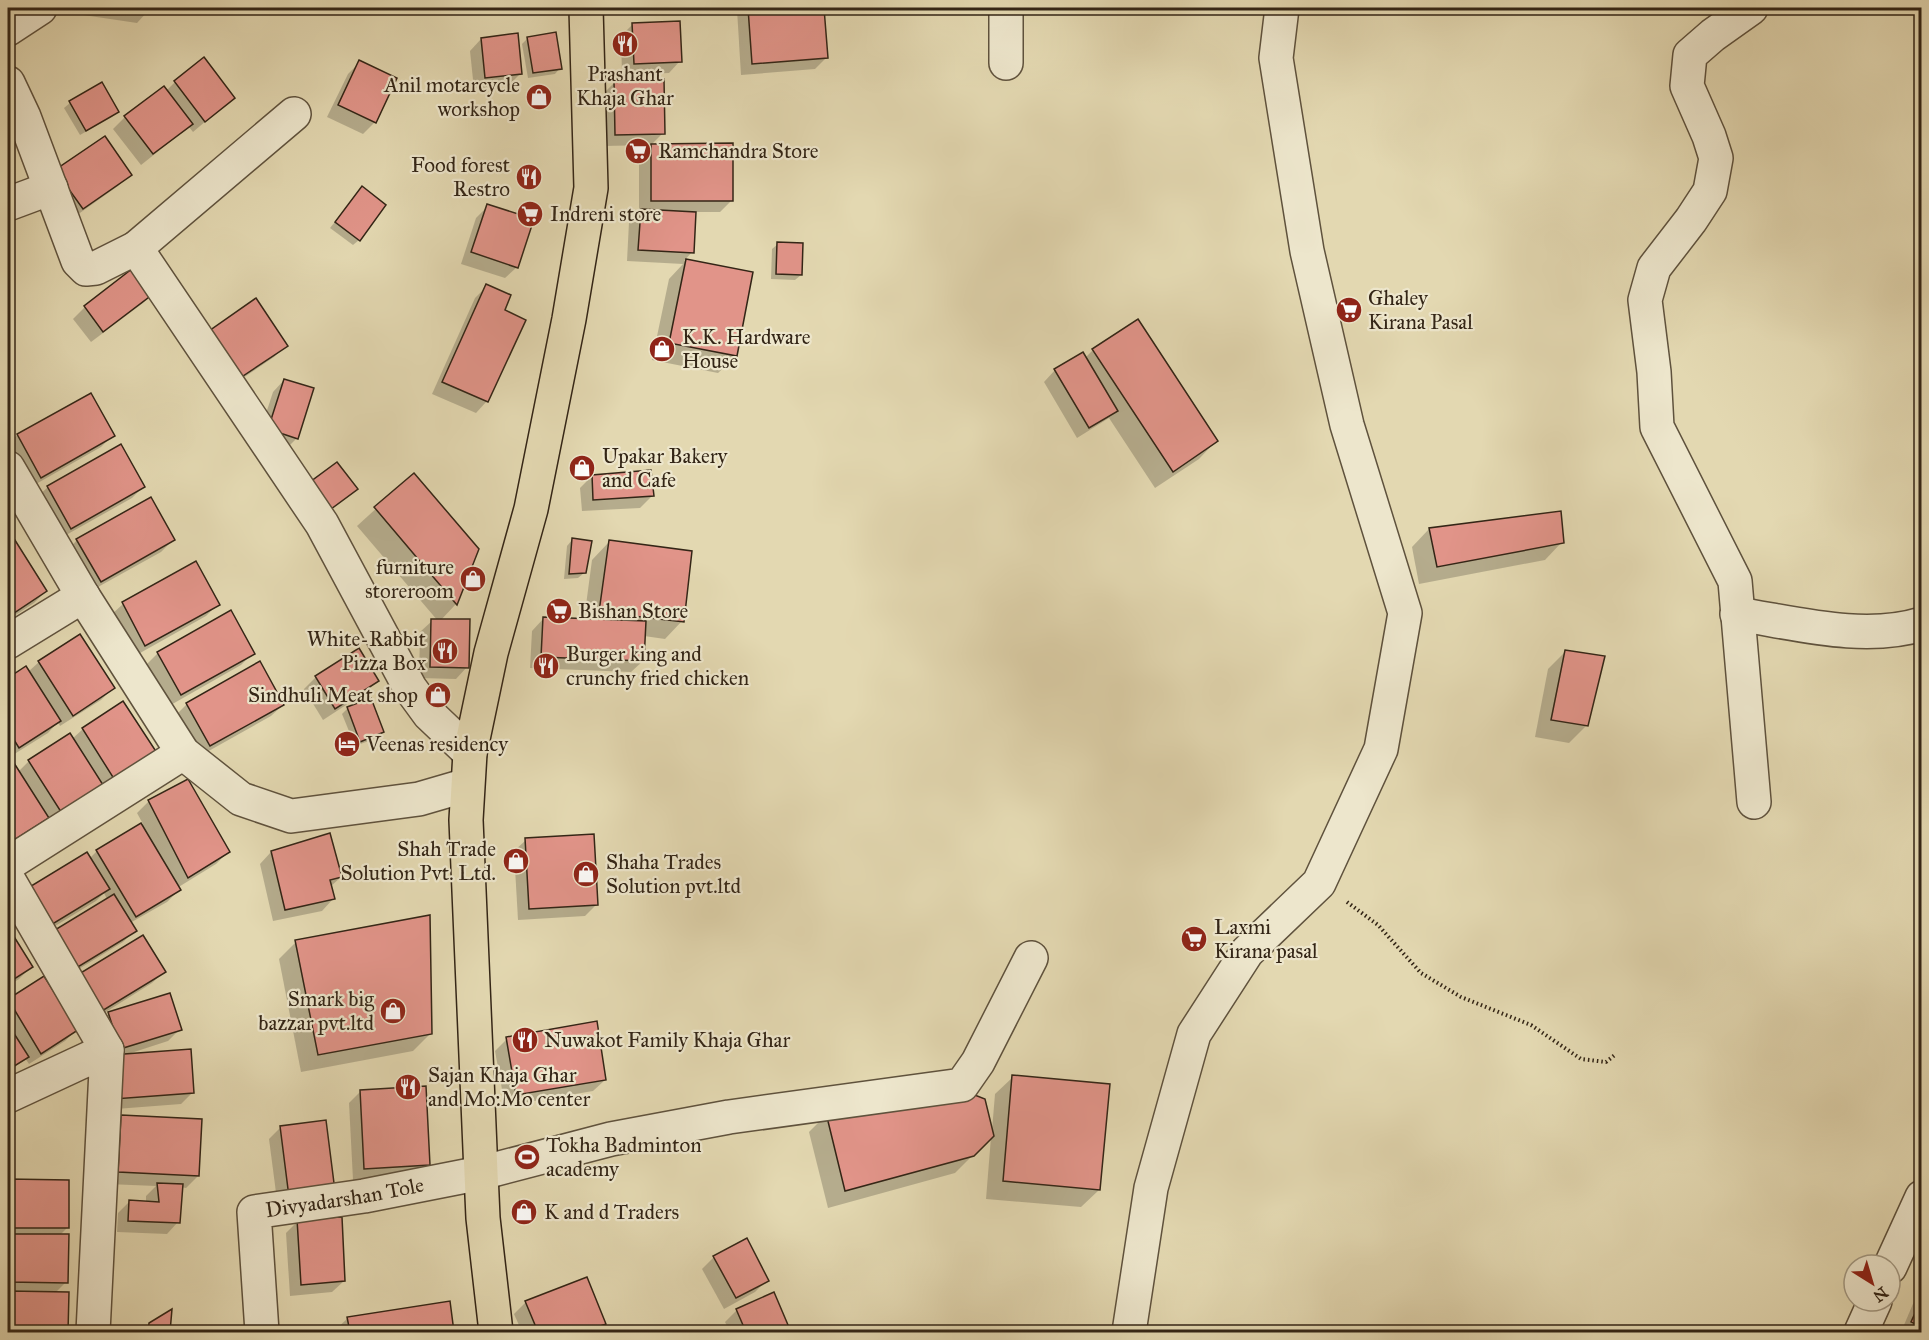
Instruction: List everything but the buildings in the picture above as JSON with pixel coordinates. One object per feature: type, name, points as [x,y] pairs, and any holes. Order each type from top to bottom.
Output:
[{"type":"main road","points":[[496,1332],[481,1173],[466,820],[468,769],[491,653],[531,509],[569,320],[591,188],[586,8]]},
{"type":"street","points":[[8,29],[40,8]]},
{"type":"street","points":[[1006,8],[1006,63]]},
{"type":"street","points":[[1129,1332],[1150,1188],[1194,1034],[1247,952],[1319,883],[1381,749],[1404,613],[1347,425],[1307,251],[1276,58],[1282,8]]},
{"type":"street","points":[[1751,8],[1713,35],[1690,55],[1687,86],[1716,158],[1710,191],[1654,268],[1645,300],[1654,372],[1657,427],[1735,581],[1754,802]]},
{"type":"street","points":[[8,83],[24,117],[78,261],[86,269],[96,268],[136,248],[294,114]]},
{"type":"street","points":[[8,204],[51,188]]},
{"type":"street","points":[[8,468],[83,596],[183,753],[241,799],[291,816],[419,799],[468,769],[410,688],[322,524],[136,248]]},
{"type":"street","points":[[8,642],[83,596]]},
{"type":"street","points":[[1737,614],[1864,632],[1891,631],[1922,624]]},
{"type":"street","points":[[8,864],[183,753]]},
{"type":"street","points":[[8,879],[107,1050],[93,1332]]},
{"type":"street","points":[[481,1173],[621,1137],[729,1117],[962,1085],[978,1062],[1031,958]]},
{"type":"street","points":[[8,1096],[107,1050]]},
{"type":"street","name":"Divyadarshan Tole","points":[[262,1332],[254,1212],[364,1196],[481,1173]]},
{"type":"street","points":[[1896,1253],[1922,1197]]},
{"type":"street","points":[[1861,1332],[1870,1313]]},
{"type":"path","points":[[1319,883],[1378,925],[1421,973],[1461,997],[1531,1025],[1581,1059],[1605,1062],[1616,1054]]},
{"type":"place","name":"Prashant Khaja Ghar","points":[[625,44]]},
{"type":"place","name":"Anil motarcycle workshop","points":[[539,97]]},
{"type":"place","name":"Ramchandra Store","points":[[638,151]]},
{"type":"place","name":"Food forest Restro","points":[[529,177]]},
{"type":"place","name":"Indreni store","points":[[530,214]]},
{"type":"place","name":"Ghaley Kirana Pasal","points":[[1349,310]]},
{"type":"place","name":"K.K. Hardware House","points":[[662,349]]},
{"type":"place","name":"Upakar Bakery and Cafe","points":[[582,468]]},
{"type":"place","name":"furniture storeroom","points":[[473,579]]},
{"type":"place","name":"Bishan Store","points":[[559,611]]},
{"type":"place","name":"White-Rabbit Pizza Box","points":[[445,651]]},
{"type":"place","name":"Burger king and crunchy fried chicken","points":[[546,666]]},
{"type":"place","name":"Sindhuli Meat shop","points":[[438,695]]},
{"type":"place","name":"Veenas residency","points":[[347,744]]},
{"type":"place","name":"Shah Trade Solution Pvt. Ltd.","points":[[516,861]]},
{"type":"place","name":"Shaha Trades Solution pvt.ltd","points":[[586,874]]},
{"type":"place","name":"Laxmi Kirana pasal","points":[[1194,939]]},
{"type":"place","name":"Smark big bazzar pvt.ltd","points":[[393,1011]]},
{"type":"place","name":"Nuwakot Family Khaja Ghar","points":[[525,1040]]},
{"type":"place","name":"Sajan Khaja Ghar and Mo:Mo center","points":[[408,1087]]},
{"type":"place","name":"Tokha Badminton academy","points":[[527,1157]]},
{"type":"place","name":"K and d Traders","points":[[524,1212]]}]
